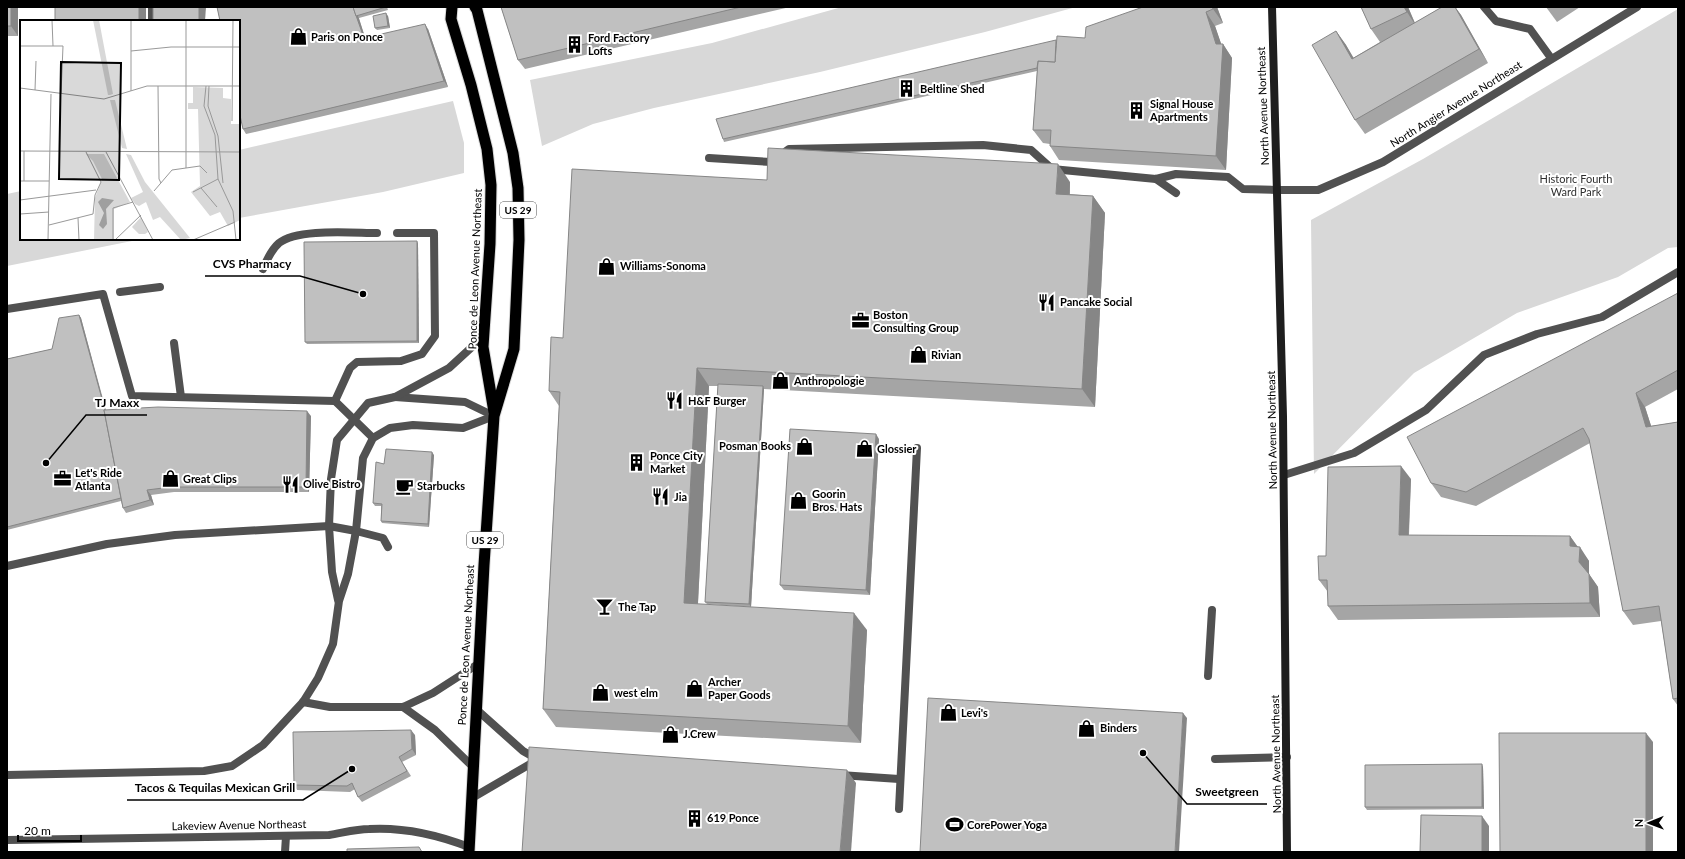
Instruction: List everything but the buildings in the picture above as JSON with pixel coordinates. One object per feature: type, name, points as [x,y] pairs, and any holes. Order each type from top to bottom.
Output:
[{"type":"highway","name":"Ponce de Leon Avenue Northeast","points":[[452,7],[451,19],[471,85],[487,149],[490,178],[490,244],[483,347],[494,416]]},
{"type":"highway","name":"Ponce de Leon Avenue Northeast","points":[[469,850],[478,664],[494,416],[514,348],[519,240],[518,188],[513,153],[505,116],[479,17],[474,7]]},
{"type":"main road","name":"North Avenue Northeast","points":[[1272,7],[1284,475],[1287,852]]},
{"type":"street","points":[[152,7],[152,20]]},
{"type":"street","points":[[1484,7],[1496,22],[1530,29],[1551,58]]},
{"type":"street","name":"North Angier Avenue Northeast","points":[[1156,179],[1176,174],[1228,177],[1243,189],[1318,190],[1383,162],[1551,58],[1637,7]]},
{"type":"street","points":[[709,158],[771,162],[789,148],[983,145],[1031,150],[1052,169],[1156,179],[1176,193]]},
{"type":"street","points":[[263,269],[271,250],[280,241],[302,233],[377,233]]},
{"type":"street","points":[[335,400],[350,368],[357,362],[401,361],[422,354],[435,336],[434,233],[397,233]]},
{"type":"street","points":[[1284,475],[1354,453],[1426,410],[1484,355],[1537,334],[1602,317],[1678,272]]},
{"type":"street","points":[[120,292],[160,286]]},
{"type":"street","points":[[7,309],[103,294],[132,396],[335,400],[373,438]]},
{"type":"street","points":[[338,601],[332,572],[329,526],[331,479],[337,440],[353,419],[368,403],[394,396],[449,368],[473,346],[484,330]]},
{"type":"street","points":[[174,343],[181,397]]},
{"type":"street","points":[[394,396],[465,402],[494,416]]},
{"type":"street","points":[[7,775],[204,771],[232,766],[263,745],[303,702],[318,678],[333,644],[338,601],[348,574],[356,531],[363,458],[373,438],[390,428],[413,425],[463,428],[494,416]]},
{"type":"street","points":[[899,809],[899,779],[917,448]]},
{"type":"street","points":[[7,566],[107,544],[175,535],[329,526],[383,538],[388,547]]},
{"type":"street","points":[[1208,676],[1212,610]]},
{"type":"street","points":[[303,702],[330,707],[403,708],[433,693],[478,664]]},
{"type":"street","points":[[403,708],[435,730],[473,767]]},
{"type":"street","points":[[472,798],[541,760],[523,751],[476,708]]},
{"type":"street","points":[[1215,759],[1287,757]]},
{"type":"street","points":[[833,774],[899,779]]},
{"type":"street","name":"Lakeview Avenue Northeast","points":[[7,840],[329,835],[370,829],[410,831],[441,836],[469,850]]},
{"type":"street","points":[[285,852],[286,836]]},
{"type":"green space","points":[[842,7],[1076,7],[985,32],[820,72],[654,108],[593,124],[542,146],[530,80],[712,43]]},
{"type":"green space","name":"Historic Fourth Ward Park","points":[[1678,9],[1678,247],[1668,248],[1618,277],[1517,313],[1414,373],[1314,474],[1311,220],[1423,159]]},
{"type":"green space","points":[[453,101],[464,143],[464,173],[383,192],[240,218],[240,150]]},
{"type":"green space","points":[[20,191],[20,240],[137,240],[7,266],[7,194]]},
{"type":"place","name":"Paris on Ponce","points":[[298,37]]},
{"type":"place","name":"Ford Factory Lofts","points":[[575,44]]},
{"type":"place","name":"Beltline Shed","points":[[907,89]]},
{"type":"place","name":"Signal House Apartments","points":[[1137,110]]},
{"type":"place","name":"Williams-Sonoma","points":[[607,266]]},
{"type":"place","name":"CVS Pharmacy","points":[[363,294]]},
{"type":"place","name":"Pancake Social","points":[[1047,302]]},
{"type":"place","name":"Boston Consulting Group","points":[[860,321]]},
{"type":"place","name":"Rivian","points":[[918,355]]},
{"type":"place","name":"Anthropologie","points":[[781,381]]},
{"type":"place","name":"H&F Burger","points":[[675,401]]},
{"type":"place","name":"Posman Books","points":[[804,446]]},
{"type":"place","name":"Glossier","points":[[864,449]]},
{"type":"place","name":"Ponce City Market","points":[[637,462]]},
{"type":"place","name":"TJ Maxx","points":[[46,463]]},
{"type":"place","name":"Let's Ride Atlanta","points":[[62,479]]},
{"type":"place","name":"Great Clips","points":[[170,479]]},
{"type":"place","name":"Olive Bistro","points":[[290,484]]},
{"type":"place","name":"Starbucks","points":[[404,486]]},
{"type":"place","name":"Jia","points":[[661,497]]},
{"type":"place","name":"Goorin Bros. Hats","points":[[799,500]]},
{"type":"place","name":"The Tap","points":[[605,607]]},
{"type":"place","name":"Archer Paper Goods","points":[[695,688]]},
{"type":"place","name":"west elm","points":[[601,693]]},
{"type":"place","name":"Levi's","points":[[948,713]]},
{"type":"place","name":"Binders","points":[[1087,728]]},
{"type":"place","name":"J.Crew","points":[[670,734]]},
{"type":"place","name":"Sweetgreen","points":[[1143,753]]},
{"type":"place","name":"Tacos & Tequilas Mexican Grill","points":[[352,769]]},
{"type":"place","name":"619 Ponce","points":[[694,818]]},
{"type":"place","name":"CorePower Yoga","points":[[954,825]]}]
